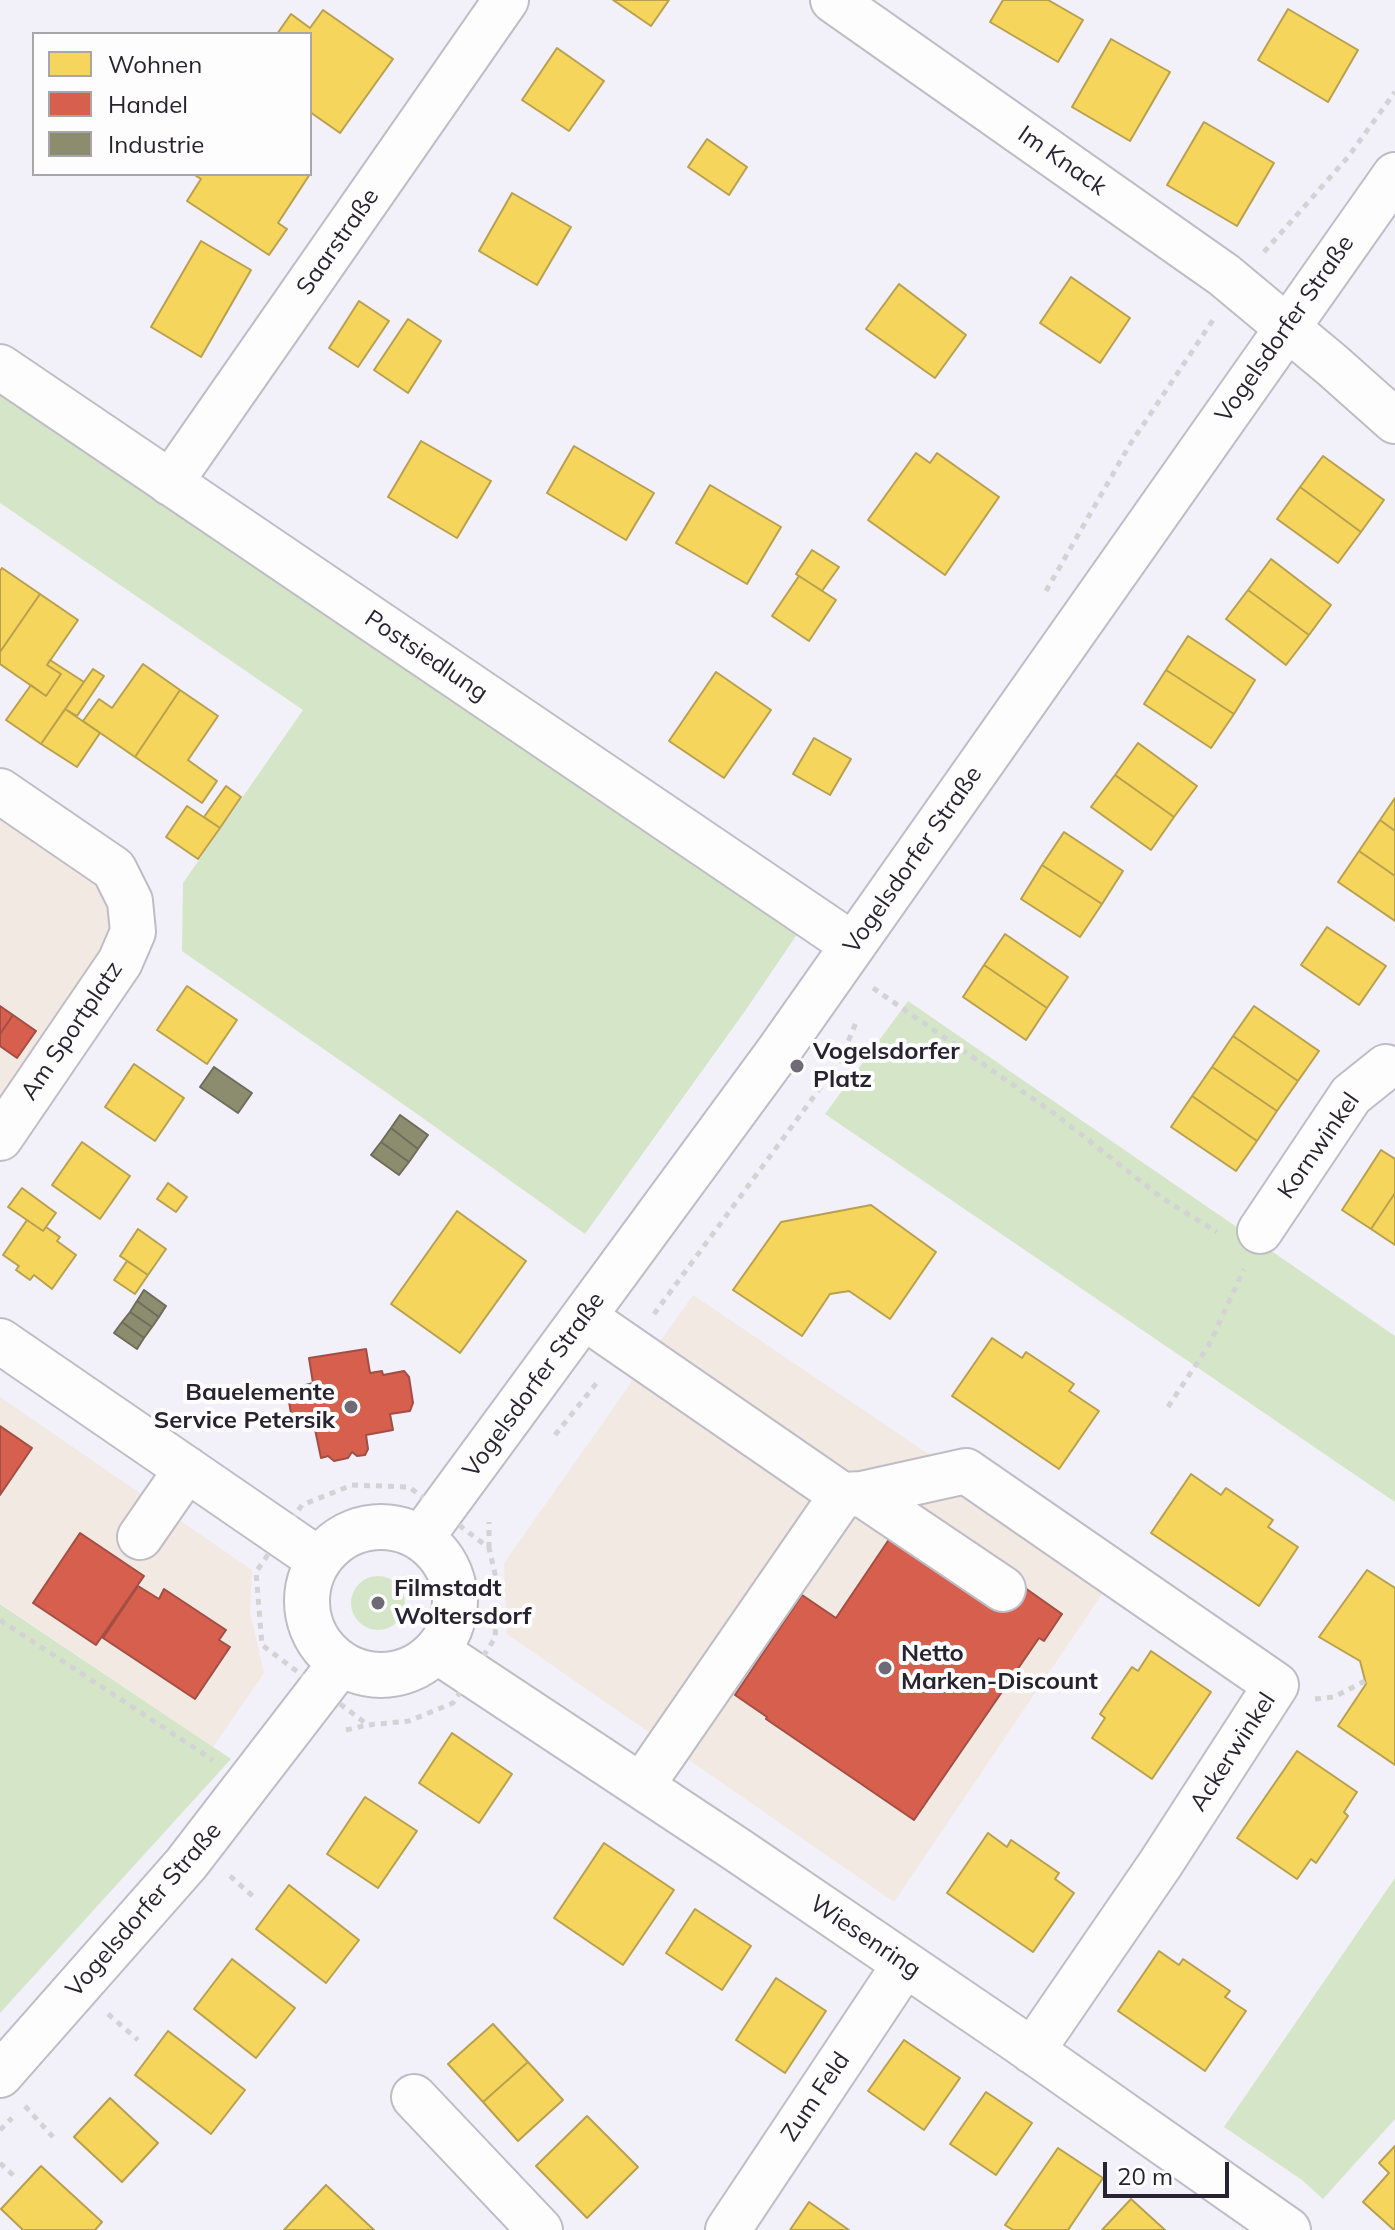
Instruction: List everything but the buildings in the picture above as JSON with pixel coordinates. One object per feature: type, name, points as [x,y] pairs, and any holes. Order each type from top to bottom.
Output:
[{"type":"street","name":"Saarstraße","points":[[170,483],[506,0]]},
{"type":"street","name":"Im Knack","points":[[833,0],[1236,285],[1286,326]]},
{"type":"street","name":"Vogelsdorfer Straße","points":[[432,1525],[778,1052],[1395,175]]},
{"type":"street","points":[[1286,326],[1395,421]]},
{"type":"street","name":"Postsiedlung","points":[[0,367],[853,945]]},
{"type":"street","name":"Am Sportplatz","points":[[0,791],[114,869],[130,901],[133,932],[120,962],[0,1138]]},
{"type":"street","name":"Kornwinkel","points":[[1256,1242],[1351,1095],[1392,1064]]},
{"type":"street","points":[[584,1317],[852,1495],[1003,1589]]},
{"type":"street","points":[[0,1341],[319,1560]]},
{"type":"street","points":[[140,1537],[187,1469]]},
{"type":"street","name":"Ackerwinkel","points":[[852,1495],[966,1471],[1276,1685],[1161,1863],[1032,2051]]},
{"type":"street","points":[[642,1785],[852,1495]]},
{"type":"street","points":[[432,1525],[440,1556],[452,1579],[455,1604],[450,1629],[454,1662],[421,1664],[402,1673],[381,1675],[360,1672],[331,1676],[324,1649],[312,1630],[307,1608],[308,1586],[319,1560],[331,1546],[351,1533],[375,1527],[399,1529],[432,1525]]},
{"type":"street","name":"Wiesenring","points":[[454,1662],[642,1785],[905,1964],[1288,2230]]},
{"type":"street","name":"Vogelsdorfer Straße","points":[[12,2090],[331,1676]]},
{"type":"street","name":"Zum Feld","points":[[728,2230],[905,1964]]},
{"type":"street","points":[[414,2097],[540,2230]]},
{"type":"path","points":[[1044,594],[1129,446],[1236,285],[1348,157],[1395,92]]},
{"type":"path","points":[[872,987],[1055,1114],[1162,1198],[1256,1242],[1209,1345],[1168,1407]]},
{"type":"path","points":[[352,1485],[409,1487],[432,1525],[489,1548],[498,1587],[495,1638],[454,1662],[453,1703],[409,1721],[368,1725],[331,1676],[262,1645],[256,1572],[302,1505],[352,1485]]},
{"type":"path","points":[[0,1620],[250,1784]]},
{"type":"path","points":[[223,1870],[256,1899]]},
{"type":"path","points":[[107,2013],[138,2040]]},
{"type":"path","points":[[12,2090],[53,2137]]},
{"type":"path","points":[[0,2163],[14,2176]]},
{"type":"shaded area","points":[[0,812],[101,885],[113,917],[110,934],[86,976],[0,1105]]},
{"type":"shaded area","points":[[693,1295],[933,1457],[1106,1588],[894,1902],[507,1634],[504,1563]]},
{"type":"shaded area","points":[[0,1397],[252,1570],[250,1612],[264,1673],[213,1747],[0,1603]]},
{"type":"green space","points":[[0,388],[798,933],[585,1234],[182,951],[183,883],[303,710],[0,503]]},
{"type":"green space","points":[[908,1001],[1395,1336],[1395,1502],[825,1114]]},
{"type":"green space","points":[[378,1576],[397,1584],[405,1603],[397,1622],[378,1630],[359,1622],[351,1603],[359,1584]]},
{"type":"green space","points":[[0,1604],[231,1759],[0,2013]]},
{"type":"green space","points":[[1395,1878],[1395,2119],[1323,2199],[1302,2180],[1224,2127]]},
{"type":"place","name":"Vogelsdorfer Platz","points":[[797,1066]]},
{"type":"place","name":"Bauelemente Service Petersik","points":[[351,1407]]},
{"type":"place","name":"Filmstadt Woltersdorf","points":[[378,1603]]},
{"type":"place","name":"Netto Marken-Discount","points":[[885,1668]]}]
